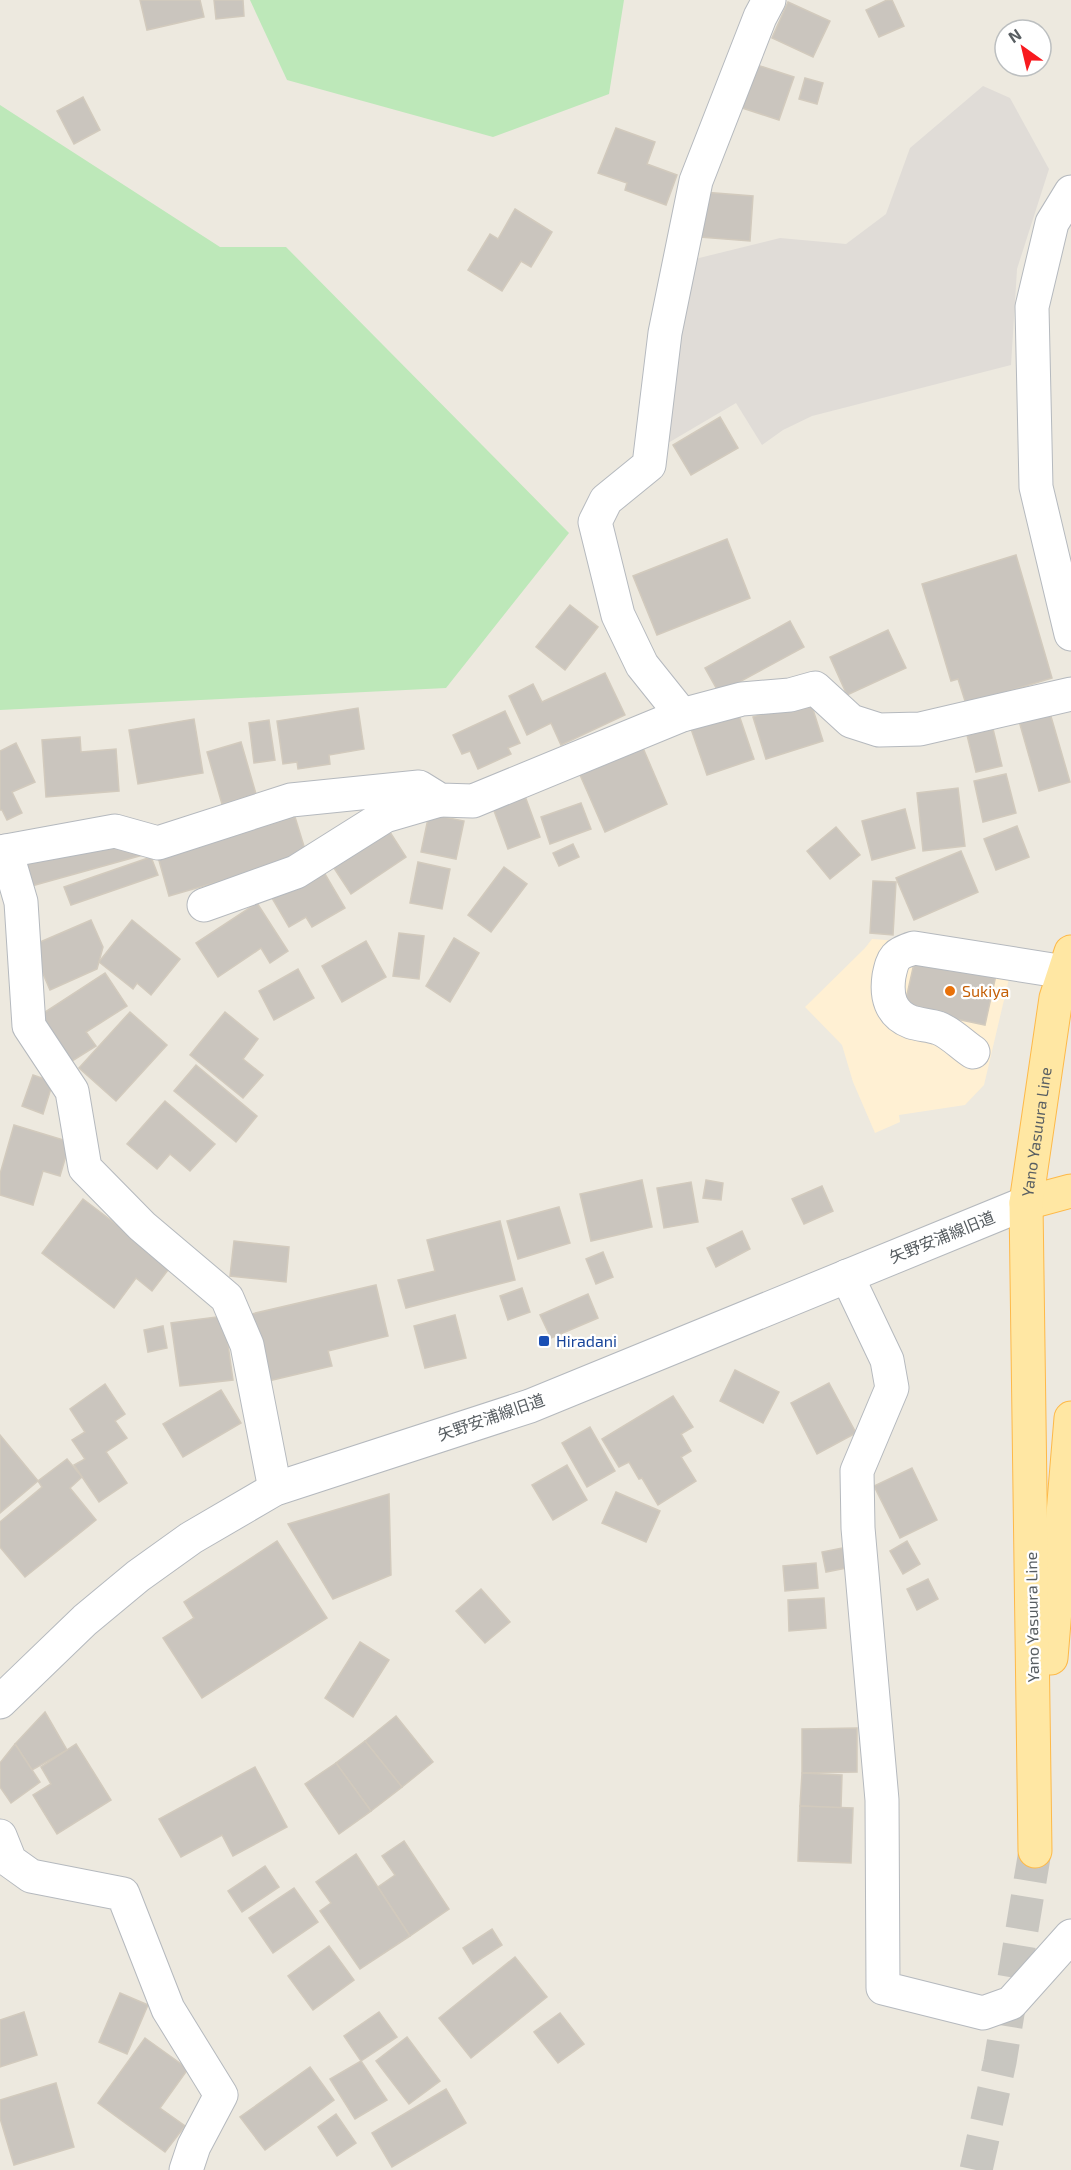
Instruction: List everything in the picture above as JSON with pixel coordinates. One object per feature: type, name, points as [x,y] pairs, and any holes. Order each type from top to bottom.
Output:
[{"type":"main road","name":"Yano Yasuura Line","points":[[1068,962],[1056,998],[1026,1203],[1035,1851],[1071,1418]]},
{"type":"main road","points":[[1026,1203],[1071,1191]]},
{"type":"street","points":[[682,715],[642,665],[618,615],[594,522],[606,500],[649,465],[665,333],[696,181],[760,17],[769,0]]},
{"type":"street","points":[[1071,192],[1052,223],[1032,307],[1036,488],[1071,634]]},
{"type":"street","points":[[204,905],[296,872],[385,816],[440,800],[473,801],[682,715],[742,699],[790,695],[815,688],[851,721],[879,730],[920,729],[1071,694]]},
{"type":"street","points":[[276,1489],[247,1345],[227,1298],[142,1226],[85,1168],[72,1091],[28,1026],[21,902],[3,851],[115,831],[158,843],[291,800],[419,787],[440,800]]},
{"type":"street","points":[[973,1052],[941,1028],[909,1021],[896,1011],[888,1000],[887,990],[892,960],[900,953],[914,948],[1068,962]]},
{"type":"street","name":"矢野安浦線旧道","points":[[2,1695],[138,1576],[191,1538],[276,1489],[530,1406],[1026,1203]]},
{"type":"street","points":[[848,1276],[887,1360],[892,1388],[857,1472],[858,1528],[882,1800],[883,1988],[983,2013],[1011,2003],[1071,1936]]},
{"type":"street","points":[[0,1836],[10,1862],[31,1876],[123,1894],[168,2009],[220,2095],[194,2146],[186,2170]]},
{"type":"shaded area","points":[[983,86],[1010,98],[1049,169],[1017,269],[1011,365],[812,416],[783,430],[762,445],[736,403],[668,443],[687,261],[780,238],[846,244],[886,214],[910,148]]},
{"type":"shaded area","points":[[872,939],[1016,949],[984,1085],[965,1105],[899,1115],[900,1122],[875,1133],[853,1082],[842,1045],[805,1007]]},
{"type":"green space","points":[[250,0],[624,0],[609,94],[493,137],[287,80]]},
{"type":"green space","points":[[0,105],[220,247],[286,247],[569,533],[446,688],[0,710]]},
{"type":"building","points":[[140,0],[200,0],[204,17],[147,30]]},
{"type":"building","points":[[214,0],[243,0],[244,16],[216,19]]},
{"type":"building","points":[[892,0],[904,26],[879,37],[866,10]]},
{"type":"building","points":[[788,2],[830,21],[813,57],[772,38]]},
{"type":"building","points":[[748,62],[794,77],[779,120],[733,105]]},
{"type":"building","points":[[805,78],[823,83],[817,104],[799,99]]},
{"type":"building","points":[[83,97],[100,130],[74,144],[57,111]]},
{"type":"building","points":[[616,128],[655,142],[647,164],[677,175],[666,205],[625,190],[627,183],[598,173]]},
{"type":"building","points":[[703,192],[753,196],[750,241],[700,237]]},
{"type":"building","points":[[515,209],[552,232],[531,267],[521,261],[502,291],[468,270],[490,234],[498,239]]},
{"type":"building","points":[[720,417],[738,448],[691,475],[673,445]]},
{"type":"building","points":[[727,539],[750,598],[657,635],[633,576]]},
{"type":"building","points":[[1016,555],[1052,678],[966,704],[958,679],[951,681],[922,584]]},
{"type":"building","points":[[570,605],[598,627],[565,670],[536,647]]},
{"type":"building","points":[[790,621],[804,647],[719,693],[705,668]]},
{"type":"building","points":[[888,630],[906,668],[847,695],[830,657]]},
{"type":"building","points":[[605,673],[625,715],[561,745],[551,723],[527,735],[509,696],[533,684],[542,702]]},
{"type":"building","points":[[810,700],[823,741],[766,759],[753,717]]},
{"type":"building","points":[[358,708],[364,749],[329,755],[330,764],[298,769],[297,762],[283,764],[277,721]]},
{"type":"building","points":[[737,709],[754,759],[707,775],[690,726]]},
{"type":"building","points":[[505,711],[520,743],[508,748],[511,754],[478,769],[470,751],[462,754],[453,735]]},
{"type":"building","points":[[1050,713],[1070,782],[1039,791],[1019,721]]},
{"type":"building","points":[[194,719],[203,773],[138,784],[129,730]]},
{"type":"building","points":[[269,720],[275,760],[254,763],[249,723]]},
{"type":"building","points":[[993,729],[1002,766],[976,772],[967,735]]},
{"type":"building","points":[[80,737],[81,752],[116,749],[119,791],[46,797],[42,740]]},
{"type":"building","points":[[241,742],[256,794],[222,804],[207,752]]},
{"type":"building","points":[[16,743],[35,782],[12,792],[22,813],[7,820],[0,810],[0,751]]},
{"type":"building","points":[[643,748],[667,804],[605,832],[580,775]]},
{"type":"building","points":[[1006,774],[1016,813],[983,822],[974,781]]},
{"type":"building","points":[[958,788],[965,846],[923,851],[917,793]]},
{"type":"building","points":[[525,796],[540,837],[508,849],[493,808]]},
{"type":"building","points":[[581,803],[591,829],[550,844],[541,817]]},
{"type":"building","points":[[905,809],[915,848],[872,860],[862,821]]},
{"type":"building","points":[[429,814],[464,821],[456,859],[421,852]]},
{"type":"building","points":[[295,817],[307,856],[169,896],[158,857]]},
{"type":"building","points":[[386,826],[406,857],[351,894],[330,862]]},
{"type":"building","points":[[1017,826],[1029,857],[996,870],[984,839]]},
{"type":"building","points":[[836,827],[860,855],[830,879],[807,851]]},
{"type":"building","points":[[115,837],[150,853],[28,887],[25,853]]},
{"type":"building","points":[[573,844],[579,857],[559,866],[553,853]]},
{"type":"building","points":[[961,851],[978,892],[914,920],[896,878]]},
{"type":"building","points":[[151,857],[158,875],[71,905],[64,887]]},
{"type":"building","points":[[418,862],[450,869],[442,909],[410,903]]},
{"type":"building","points":[[504,867],[527,884],[491,932],[468,915]]},
{"type":"building","points":[[322,869],[345,908],[312,927],[306,917],[289,927],[272,898]]},
{"type":"building","points":[[873,881],[896,882],[893,935],[870,933]]},
{"type":"building","points":[[257,903],[288,951],[270,963],[261,948],[218,977],[196,943]]},
{"type":"building","points":[[91,920],[103,947],[97,969],[50,990],[31,946]]},
{"type":"building","points":[[132,920],[180,959],[151,995],[137,983],[133,989],[99,962]]},
{"type":"building","points":[[399,933],[424,936],[419,979],[393,976]]},
{"type":"building","points":[[454,938],[479,953],[450,1002],[426,986]]},
{"type":"building","points":[[366,941],[386,977],[342,1002],[322,966]]},
{"type":"building","name":"Sukiya","points":[[915,959],[996,975],[985,1025],[904,1008]]},
{"type":"building","points":[[298,969],[314,998],[274,1020],[259,991]]},
{"type":"building","points":[[105,973],[127,1006],[86,1032],[96,1046],[69,1063],[39,1016]]},
{"type":"building","points":[[130,1012],[167,1045],[116,1101],[79,1068]]},
{"type":"building","points":[[225,1012],[258,1039],[243,1059],[263,1075],[243,1098],[190,1055]]},
{"type":"building","points":[[196,1065],[257,1116],[236,1142],[174,1091]]},
{"type":"building","points":[[33,1075],[53,1082],[43,1114],[22,1106]]},
{"type":"building","points":[[165,1101],[215,1144],[190,1171],[170,1154],[157,1169],[127,1144]]},
{"type":"building","points":[[14,1125],[70,1142],[60,1176],[43,1171],[33,1205],[0,1195],[0,1174]]},
{"type":"building","points":[[642,1180],[652,1227],[591,1241],[580,1194]]},
{"type":"building","points":[[706,1180],[723,1183],[721,1200],[703,1198]]},
{"type":"building","points":[[691,1182],[698,1222],[664,1228],[657,1188]]},
{"type":"building","points":[[822,1186],[833,1211],[804,1224],[792,1199]]},
{"type":"building","points":[[83,1199],[171,1266],[152,1291],[136,1278],[114,1308],[42,1253]]},
{"type":"building","points":[[559,1207],[570,1243],[518,1259],[507,1221]]},
{"type":"building","points":[[500,1221],[515,1280],[406,1308],[398,1280],[435,1271],[427,1240]]},
{"type":"building","points":[[742,1231],[750,1249],[716,1267],[707,1248]]},
{"type":"building","points":[[234,1241],[289,1247],[286,1282],[230,1276]]},
{"type":"building","points":[[603,1252],[613,1277],[596,1284],[586,1259]]},
{"type":"building","points":[[376,1285],[388,1336],[328,1351],[332,1366],[264,1382],[247,1315]]},
{"type":"building","points":[[522,1288],[530,1312],[508,1320],[500,1296]]},
{"type":"building","points":[[588,1294],[598,1318],[551,1338],[540,1315]]},
{"type":"building","points":[[455,1315],[466,1358],[425,1368],[414,1326]]},
{"type":"building","points":[[224,1316],[233,1380],[180,1386],[171,1323]]},
{"type":"building","points":[[163,1326],[167,1348],[148,1352],[144,1330]]},
{"type":"building","points":[[735,1370],[779,1392],[763,1423],[720,1401]]},
{"type":"building","points":[[829,1383],[856,1433],[817,1454],[791,1403]]},
{"type":"building","points":[[105,1384],[125,1414],[115,1421],[127,1438],[106,1452],[127,1483],[99,1502],[74,1465],[85,1459],[72,1440],[85,1432],[70,1409]]},
{"type":"building","points":[[221,1390],[241,1423],[183,1457],[163,1424]]},
{"type":"building","points":[[673,1396],[693,1427],[681,1434],[691,1451],[681,1457],[696,1481],[658,1505],[642,1478],[639,1479],[629,1462],[619,1467],[602,1439]]},
{"type":"building","points":[[590,1427],[615,1471],[587,1487],[562,1443]]},
{"type":"building","points":[[0,1435],[38,1481],[0,1513]]},
{"type":"building","points":[[67,1459],[82,1477],[70,1488],[96,1520],[25,1577],[0,1547],[0,1522],[42,1487],[38,1481]]},
{"type":"building","points":[[567,1465],[587,1500],[553,1520],[532,1485]]},
{"type":"building","points":[[912,1468],[937,1520],[900,1538],[874,1486]]},
{"type":"building","points":[[616,1492],[660,1511],[646,1542],[602,1523]]},
{"type":"building","points":[[389,1494],[391,1575],[333,1599],[288,1524]]},
{"type":"building","points":[[277,1541],[327,1618],[202,1698],[163,1638],[194,1618],[184,1602]]},
{"type":"building","points":[[907,1541],[920,1564],[903,1574],[890,1551]]},
{"type":"building","points":[[848,1547],[852,1567],[826,1572],[822,1552]]},
{"type":"building","points":[[816,1563],[818,1588],[785,1591],[783,1566]]},
{"type":"building","points":[[928,1579],[938,1599],[917,1610],[907,1589]]},
{"type":"building","points":[[481,1589],[510,1622],[485,1643],[456,1611]]},
{"type":"building","points":[[824,1598],[826,1628],[789,1631],[788,1600]]},
{"type":"building","points":[[360,1642],[389,1660],[353,1717],[325,1698]]},
{"type":"building","points":[[45,1712],[67,1750],[32,1770],[15,1744]]},
{"type":"building","points":[[396,1716],[433,1762],[402,1787],[365,1741]]},
{"type":"building","points":[[857,1728],[857,1772],[802,1773],[802,1729]]},
{"type":"building","points":[[365,1741],[402,1787],[371,1811],[336,1763]]},
{"type":"building","points":[[15,1744],[40,1782],[11,1803],[0,1787],[0,1763]]},
{"type":"building","points":[[76,1744],[111,1800],[57,1834],[33,1795],[51,1784],[41,1767]]},
{"type":"building","points":[[336,1763],[371,1811],[339,1834],[305,1784]]},
{"type":"building","points":[[255,1767],[287,1827],[233,1856],[222,1835],[181,1857],[159,1819]]},
{"type":"building","points":[[802,1773],[842,1775],[841,1808],[800,1806]]},
{"type":"building","points":[[800,1806],[853,1808],[851,1863],[798,1861]]},
{"type":"building","points":[[404,1841],[449,1909],[410,1936],[378,1887],[395,1875],[382,1856]]},
{"type":"building","points":[[356,1854],[410,1936],[360,1969],[320,1911],[331,1903],[316,1882]]},
{"type":"building","points":[[265,1866],[279,1887],[242,1912],[228,1891]]},
{"type":"building","points":[[294,1888],[318,1922],[273,1953],[249,1918]]},
{"type":"building","points":[[492,1929],[502,1945],[473,1964],[463,1948]]},
{"type":"building","points":[[329,1946],[354,1980],[313,2010],[288,1976]]},
{"type":"building","points":[[515,1957],[547,1997],[471,2058],[439,2018]]},
{"type":"building","points":[[120,1993],[148,2005],[127,2054],[99,2042]]},
{"type":"building","points":[[24,2012],[37,2055],[0,2067],[0,2020]]},
{"type":"building","points":[[379,2012],[397,2037],[361,2061],[344,2036]]},
{"type":"building","points":[[560,2013],[584,2044],[558,2063],[534,2032]]},
{"type":"building","points":[[407,2037],[440,2081],[409,2104],[376,2061]]},
{"type":"building","points":[[145,2038],[188,2069],[160,2108],[185,2126],[165,2152],[98,2103]]},
{"type":"building","points":[[361,2061],[387,2100],[355,2119],[330,2079]]},
{"type":"building","points":[[310,2067],[334,2100],[265,2150],[240,2117]]},
{"type":"building","points":[[56,2083],[74,2147],[14,2165],[0,2118],[0,2100]]},
{"type":"building","points":[[446,2089],[466,2123],[392,2167],[372,2133]]},
{"type":"building","points":[[336,2114],[356,2143],[337,2156],[318,2127]]},
{"type":"tunnel","points":[[976,2170],[1000,2062],[1035,1851]]},
{"type":"place","name":"Sukiya","points":[[950,991]]},
{"type":"place","name":"Hiradani","points":[[544,1341]]}]
